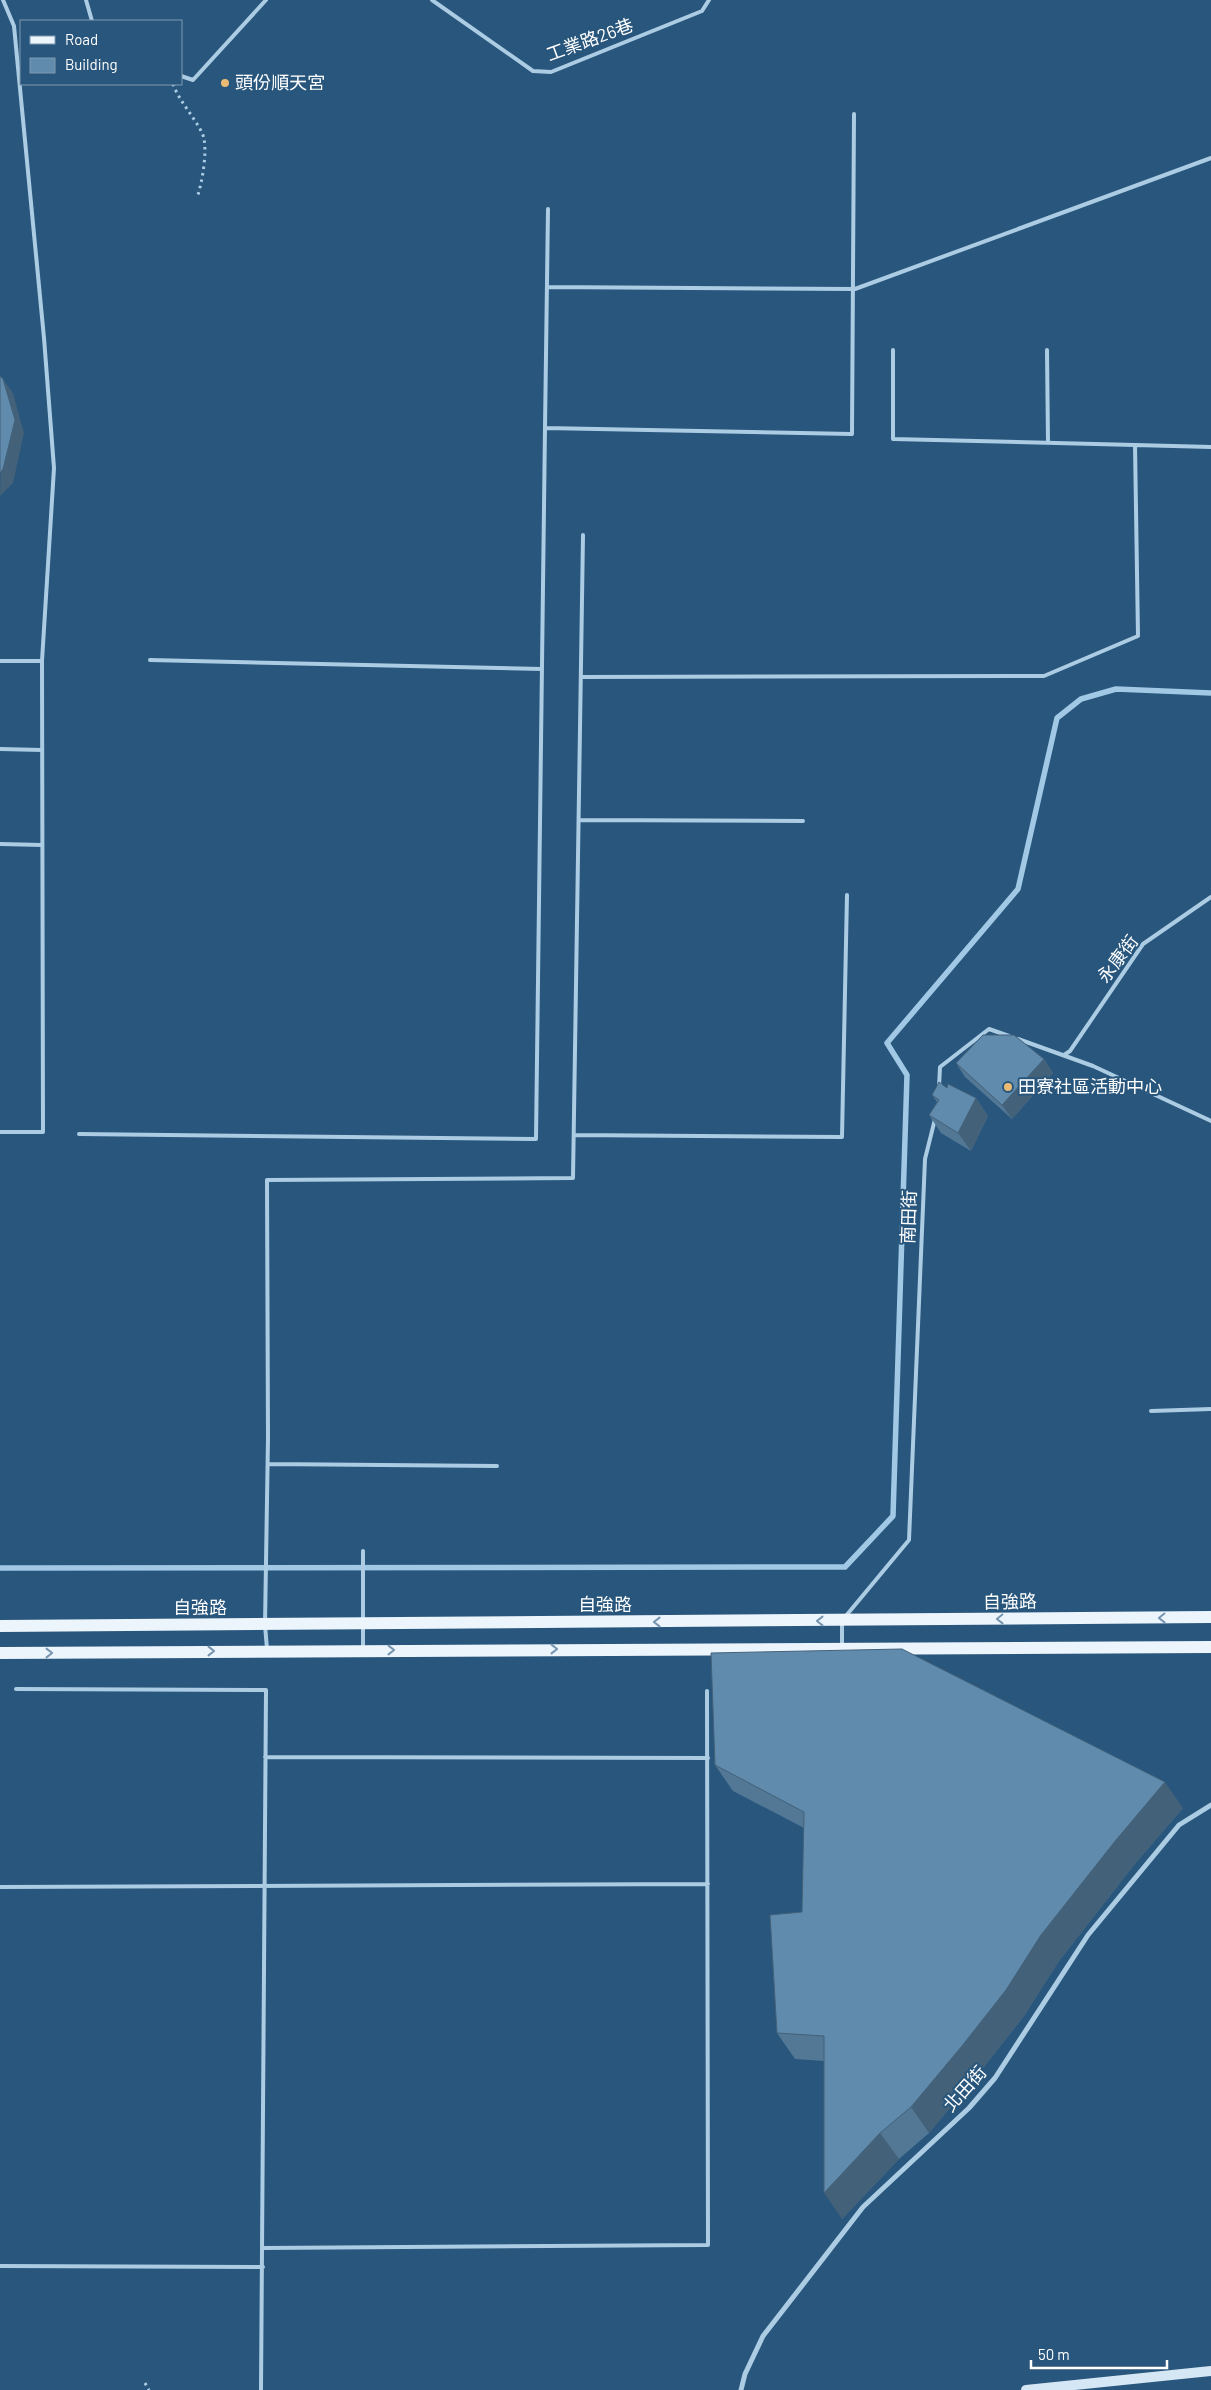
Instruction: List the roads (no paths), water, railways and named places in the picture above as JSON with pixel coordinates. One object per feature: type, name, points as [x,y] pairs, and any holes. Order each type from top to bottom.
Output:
[{"type":"main road","name":"自強路","points":[[0,1626],[1211,1618]]},
{"type":"main road","points":[[0,1653],[1211,1647]]},
{"type":"main road","points":[[1026,2390],[1211,2371]]},
{"type":"street","name":"北田街","points":[[741,2390],[745,2374],[763,2336],[863,2207],[969,2108],[995,2078],[1088,1935],[1179,1825],[1211,1806]]},
{"type":"lane","points":[[0,1132],[43,1132],[42,661],[54,468],[44,338],[14,26],[3,0]]},
{"type":"lane","points":[[86,0],[92,20]]},
{"type":"lane","points":[[182,76],[193,80],[266,0]]},
{"type":"lane","name":"工業路26巷","points":[[432,0],[533,71],[551,72],[702,11],[709,0]]},
{"type":"lane","points":[[545,428],[852,434],[854,114]]},
{"type":"lane","points":[[548,287],[854,289],[1211,158]]},
{"type":"lane","points":[[79,1134],[536,1139],[548,208]]},
{"type":"lane","points":[[893,350],[893,439],[1211,447]]},
{"type":"lane","points":[[1047,350],[1048,443]]},
{"type":"lane","points":[[581,677],[1044,676],[1138,636],[1136,445]]},
{"type":"lane","points":[[267,1651],[265,1585],[268,1464],[268,1180],[573,1178],[583,535]]},
{"type":"lane","points":[[150,660],[542,668]]},
{"type":"lane","points":[[0,661],[42,661]]},
{"type":"lane","points":[[0,749],[42,750]]},
{"type":"lane","points":[[579,820],[803,822]]},
{"type":"lane","points":[[0,844],[42,845]]},
{"type":"lane","points":[[574,1135],[842,1137],[847,895]]},
{"type":"lane","name":"永康街","points":[[1064,1055],[1070,1051],[1143,944],[1211,897]]},
{"type":"lane","points":[[938,1093],[940,1067],[989,1029],[1093,1066],[1211,1121]]},
{"type":"lane","name":"南田街","points":[[842,1621],[909,1540],[925,1159],[937,1110]]},
{"type":"lane","points":[[1151,1411],[1211,1409]]},
{"type":"lane","points":[[268,1464],[497,1466]]},
{"type":"lane","points":[[363,1551],[363,1650]]},
{"type":"lane","points":[[842,1621],[842,1648]]},
{"type":"lane","points":[[16,1690],[266,1690],[261,2390]]},
{"type":"lane","points":[[263,2248],[708,2245],[708,1691]]},
{"type":"lane","points":[[265,1757],[708,1758]]},
{"type":"lane","points":[[0,1888],[264,1885],[708,1884]]},
{"type":"lane","points":[[870,2192],[874,2198]]},
{"type":"lane","points":[[0,2266],[263,2267]]},
{"type":"waterway","points":[[0,1568],[845,1567],[893,1516],[907,1075],[887,1043],[1018,889],[1057,718],[1081,699],[1116,689],[1211,693]]},
{"type":"place","name":"頭份順天宮","points":[[225,83]]},
{"type":"place","name":"田寮社區活動中心","points":[[1008,1087]]}]
